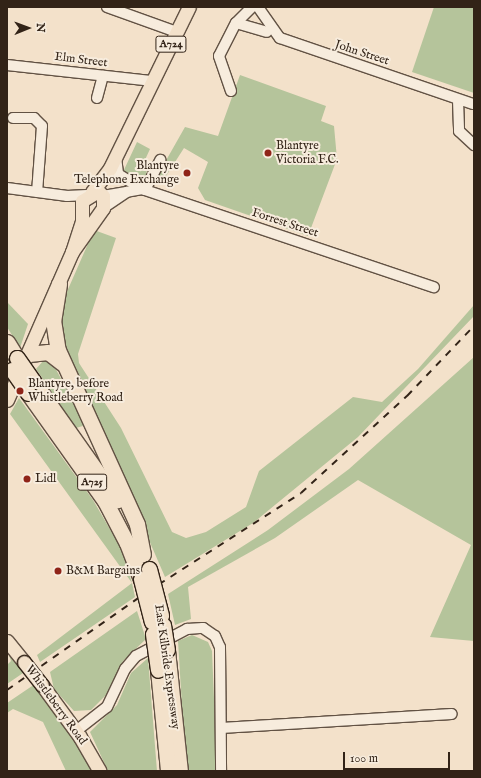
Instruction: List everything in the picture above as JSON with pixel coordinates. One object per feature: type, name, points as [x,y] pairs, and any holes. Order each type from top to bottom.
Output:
[{"type":"highway","name":"A725","points":[[59,284],[54,330],[62,363],[137,524],[143,554]]},
{"type":"highway","name":"East Kilbride Expressway","points":[[7,342],[30,387],[107,485],[143,554],[145,574],[157,624],[167,650],[180,771]]},
{"type":"highway","points":[[16,361],[51,353],[62,363]]},
{"type":"highway","name":"A725","points":[[30,387],[105,501],[145,574]]},
{"type":"highway","name":"East Kilbride Expressway","points":[[157,624],[158,670],[168,771]]},
{"type":"main road","name":"A724","points":[[7,400],[16,361],[59,284],[94,201],[189,7]]},
{"type":"main road","name":"A724","points":[[72,252],[82,221],[94,201]]},
{"type":"main road","name":"Whistleberry Road","points":[[7,641],[76,731],[100,771]]},
{"type":"street","points":[[107,7],[177,32]]},
{"type":"street","points":[[231,91],[219,56],[236,22],[252,7]]},
{"type":"street","name":"John Street","points":[[258,7],[280,38],[472,104]]},
{"type":"street","points":[[236,22],[267,32]]},
{"type":"street","name":"Elm Street","points":[[7,65],[152,81]]},
{"type":"street","points":[[97,98],[103,76]]},
{"type":"street","points":[[458,100],[459,131],[474,145]]},
{"type":"street","points":[[13,118],[34,118],[42,126],[37,192]]},
{"type":"street","name":"Forrest Street","points":[[116,155],[118,174],[143,189],[434,287]]},
{"type":"street","points":[[7,188],[94,201],[143,189],[160,160]]},
{"type":"street","points":[[76,731],[107,707],[125,669],[136,656],[196,627],[213,634],[220,648],[221,771]]},
{"type":"street","points":[[221,728],[452,714]]},
{"type":"green space","points":[[434,7],[474,7],[474,93],[412,72]]},
{"type":"green space","points":[[240,75],[326,106],[321,121],[334,126],[337,159],[308,236],[205,200],[198,188],[208,162],[184,148],[161,184],[156,181],[161,171],[165,172],[164,164],[185,127],[218,136]]},
{"type":"green space","points":[[137,142],[150,149],[144,162],[148,165],[146,175],[139,182],[123,172]]},
{"type":"green space","points":[[94,230],[116,238],[78,354],[79,363],[121,428],[172,532],[186,538],[206,532],[246,507],[259,471],[353,397],[382,402],[418,369],[474,305],[474,316],[358,437],[253,523],[165,577],[59,333],[62,303]]},
{"type":"green space","points":[[7,302],[28,324],[20,348],[7,327]]},
{"type":"green space","points":[[474,357],[474,641],[430,637],[471,545],[358,480],[275,538],[188,587],[191,619],[175,625],[168,594],[268,530],[349,469]]},
{"type":"green space","points":[[44,360],[52,362],[86,425],[76,428],[36,369]]},
{"type":"green space","points":[[19,398],[93,500],[122,550],[132,583],[10,414]]},
{"type":"green space","points":[[132,583],[135,597],[40,662],[37,655]]},
{"type":"green space","points":[[137,611],[146,639],[123,661],[106,695],[91,710],[74,711],[54,689],[50,672]]},
{"type":"green space","points":[[192,635],[208,642],[212,651],[217,771],[186,771],[178,641]]},
{"type":"green space","points":[[7,650],[26,671],[7,684],[7,665],[11,661]]},
{"type":"green space","points":[[148,658],[157,771],[108,771],[90,732],[117,705],[131,673]]},
{"type":"green space","points":[[35,684],[73,739],[92,771],[66,771],[43,722],[13,709],[7,713],[7,703]]},
{"type":"railway","points":[[7,690],[147,592],[301,493],[407,396],[474,326]]},
{"type":"place","name":"Blantyre Victoria F.C.","points":[[268,153]]},
{"type":"place","name":"Blantyre Telephone Exchange","points":[[187,173]]},
{"type":"place","name":"Blantyre, before Whistleberry Road","points":[[20,391]]},
{"type":"place","name":"Lidl","points":[[27,479]]},
{"type":"place","name":"B&M Bargains","points":[[58,571]]}]
